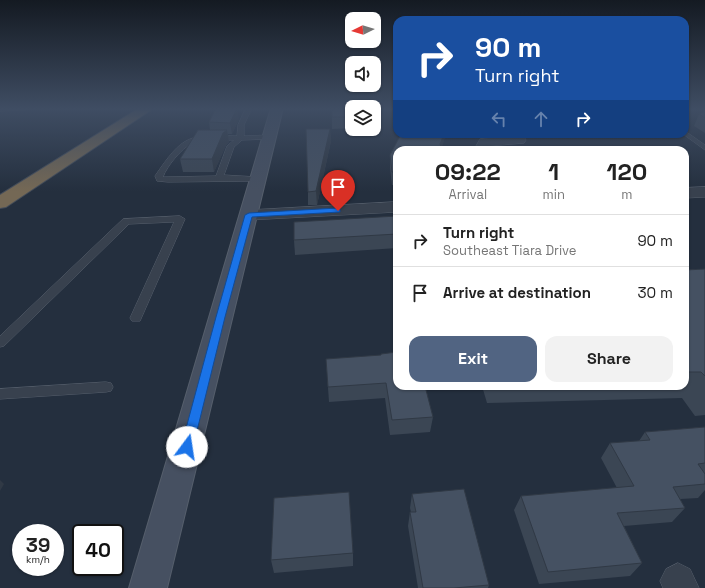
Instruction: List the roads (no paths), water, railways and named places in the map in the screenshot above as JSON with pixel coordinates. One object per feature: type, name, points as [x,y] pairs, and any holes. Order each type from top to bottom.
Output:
[{"type":"highway","points":[[0,204],[106,135]]},
{"type":"street","points":[[148,588],[270,137]]},
{"type":"street","points":[[483,146],[486,142],[519,140]]},
{"type":"street","points":[[689,193],[705,192]]},
{"type":"street","points":[[249,215],[393,208]]},
{"type":"lane","points":[[689,136],[705,148]]},
{"type":"lane","points":[[258,179],[223,177],[168,180],[160,179],[160,176],[179,151],[189,141],[202,139],[270,137]]},
{"type":"lane","points":[[223,177],[231,146],[240,138]]},
{"type":"lane","points":[[0,343],[126,221],[180,219],[136,318]]},
{"type":"lane","points":[[0,394],[106,387]]}]
